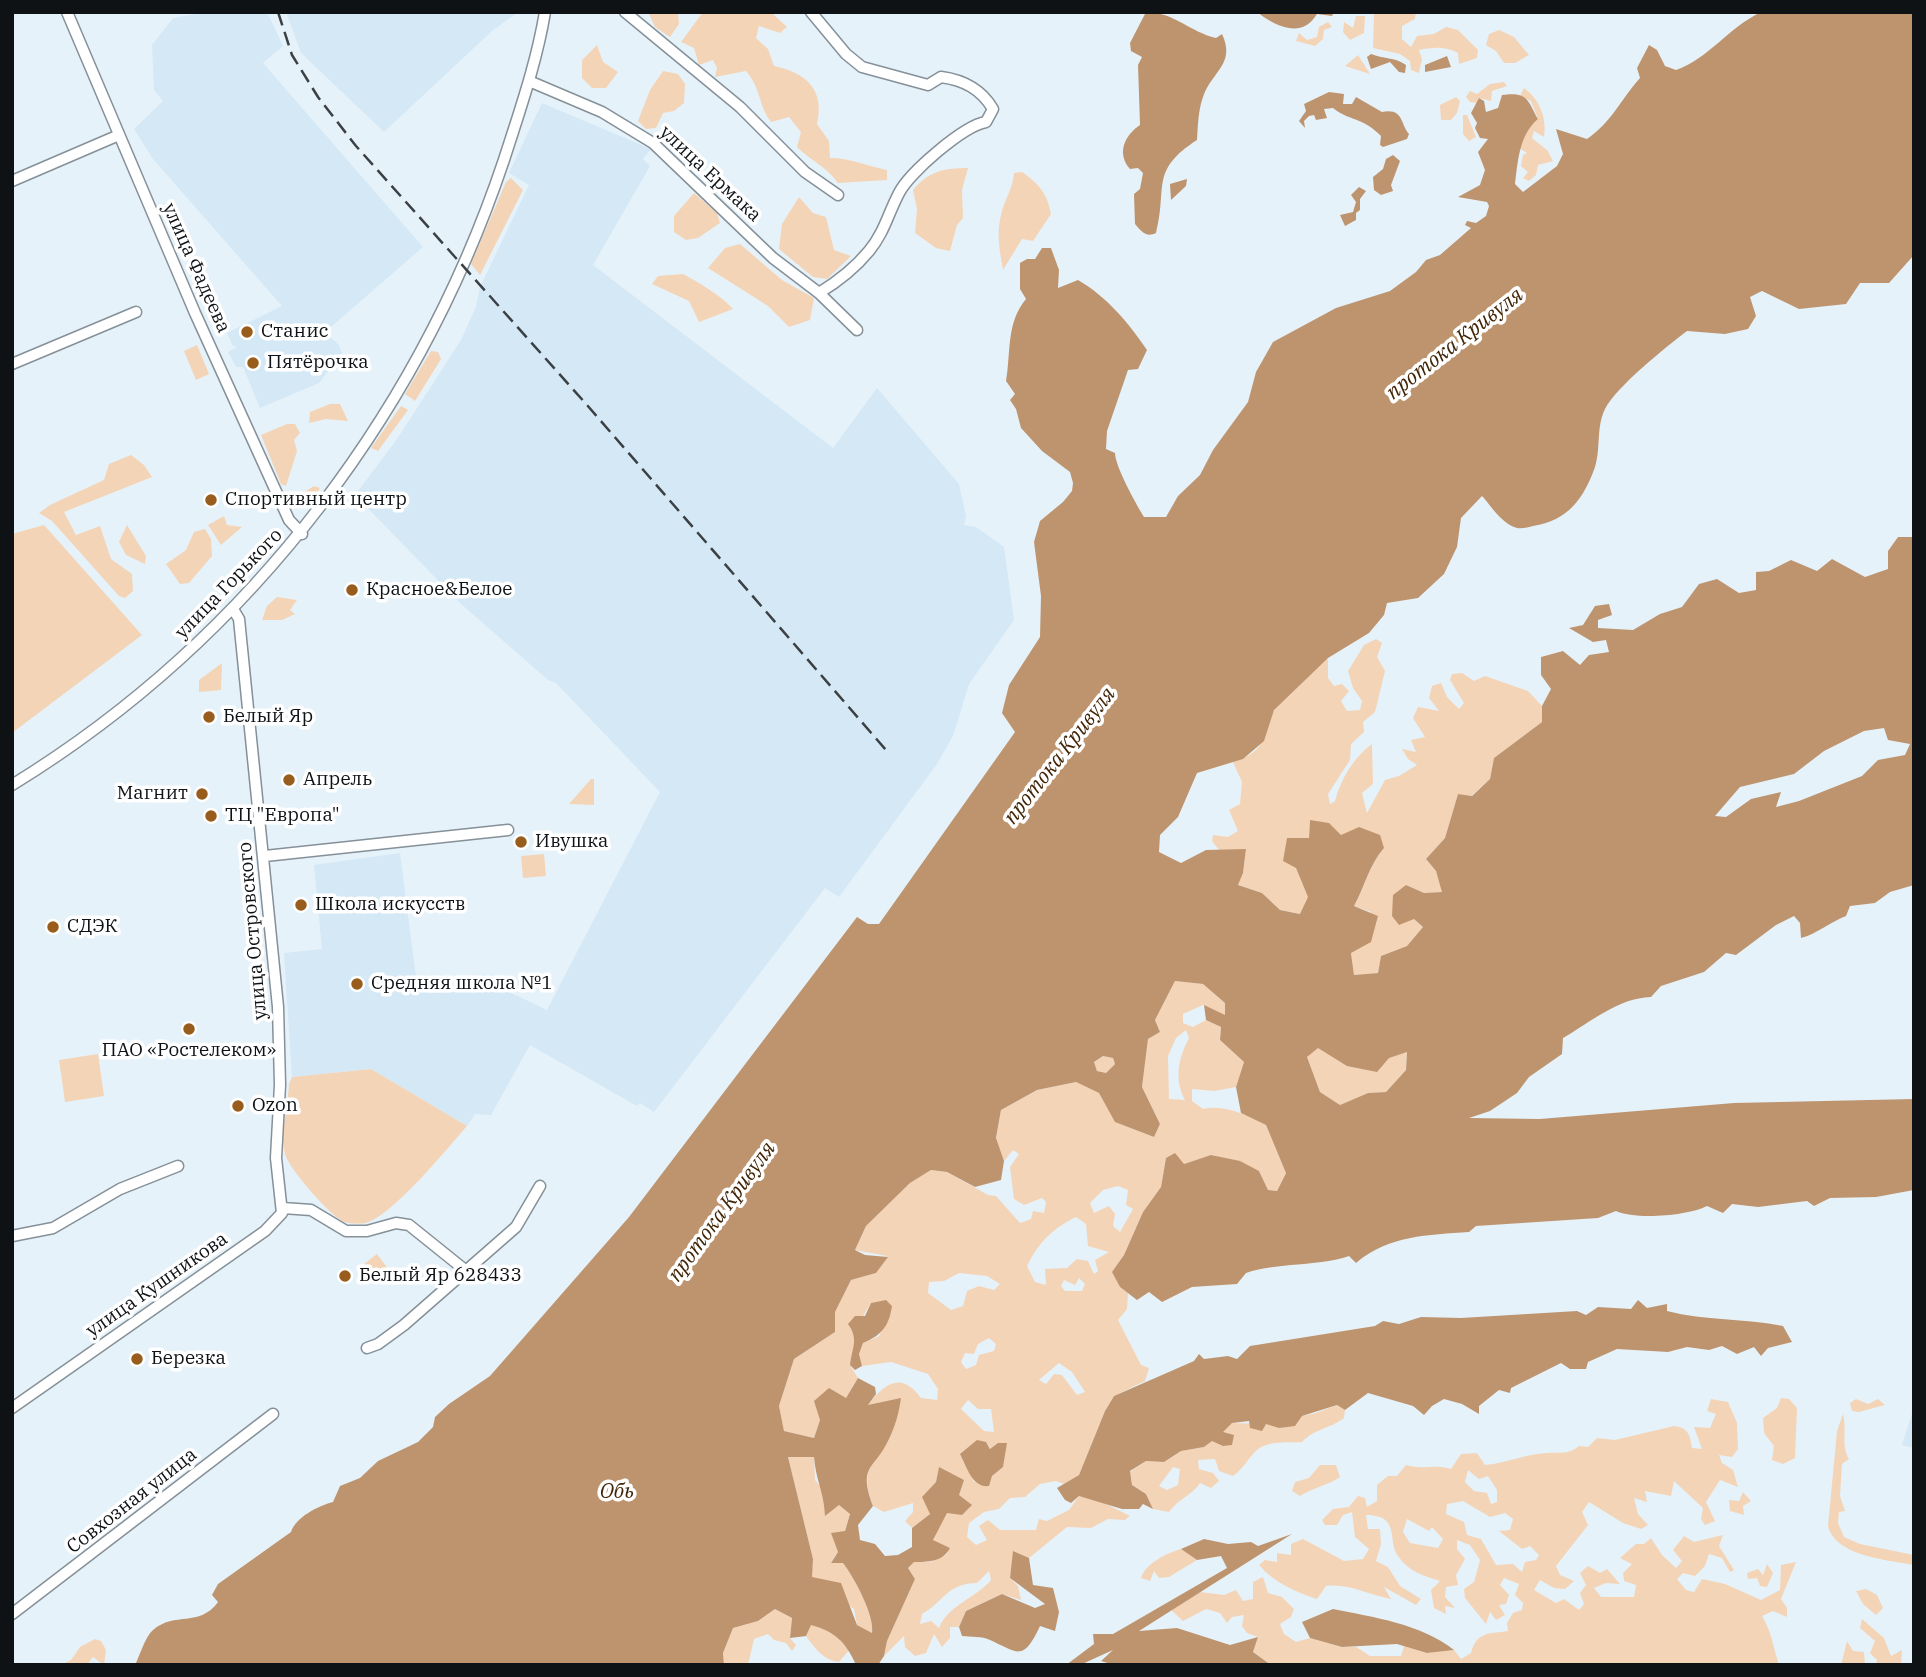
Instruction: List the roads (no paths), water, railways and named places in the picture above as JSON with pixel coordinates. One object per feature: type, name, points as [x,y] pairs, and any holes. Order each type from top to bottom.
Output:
[{"type":"street","name":"улица Фадеева","points":[[67,12],[195,313],[289,520],[302,534]]},
{"type":"street","name":"улица Горького","points":[[12,785],[146,689],[233,609],[302,534],[337,486],[438,320],[482,224],[529,80],[545,12]]},
{"type":"street","points":[[625,12],[740,107],[805,172],[838,195]]},
{"type":"street","points":[[811,12],[846,54],[862,67],[928,85],[941,77],[957,79],[971,85],[993,109],[986,122],[968,128],[933,156],[899,191],[888,223],[869,251],[836,282],[819,293]]},
{"type":"street","name":"улица Ермака","points":[[529,80],[602,112],[653,143],[773,258],[819,293],[858,330]]},
{"type":"street","points":[[12,181],[119,135]]},
{"type":"street","points":[[12,365],[136,312]]},
{"type":"street","name":"улица Островского","points":[[233,609],[239,619],[242,639],[265,856],[280,1040],[277,1169],[283,1208]]},
{"type":"street","points":[[265,856],[508,830]]},
{"type":"street","points":[[12,1236],[53,1228],[135,1182],[178,1166]]},
{"type":"street","points":[[367,1348],[377,1345],[404,1325],[516,1227],[540,1186]]},
{"type":"street","points":[[283,1208],[311,1210],[346,1231],[367,1231],[396,1223],[416,1230],[466,1270]]},
{"type":"street","name":"улица Кушникова","points":[[12,1408],[265,1231],[278,1219],[283,1208]]},
{"type":"street","name":"Совхозная улица","points":[[12,1614],[273,1414]]},
{"type":"water","points":[[1146,12],[1165,15],[1216,38],[1222,34],[1226,44],[1225,60],[1203,97],[1197,140],[1172,161],[1166,171],[1156,233],[1149,235],[1135,224],[1134,194],[1140,189],[1143,173],[1138,168],[1130,169],[1123,151],[1130,134],[1140,125],[1138,65],[1142,57],[1131,51],[1130,43]]},
{"type":"water","points":[[1257,12],[1334,12],[1332,16],[1317,14],[1304,26],[1288,28]]},
{"type":"water","name":"Обь","points":[[1761,12],[1914,12],[1914,255],[1889,283],[1860,283],[1846,304],[1799,309],[1762,291],[1750,297],[1756,316],[1748,329],[1725,334],[1687,331],[1678,338],[1630,379],[1605,409],[1600,423],[1595,467],[1586,489],[1573,506],[1556,519],[1519,528],[1502,519],[1482,496],[1461,518],[1457,547],[1444,574],[1418,598],[1387,603],[1384,615],[1369,633],[1328,658],[1274,710],[1264,741],[1243,759],[1197,773],[1178,817],[1160,835],[1159,852],[1181,863],[1206,850],[1246,849],[1243,873],[1238,885],[1262,893],[1280,910],[1300,914],[1308,897],[1296,868],[1283,861],[1287,838],[1309,838],[1310,820],[1329,823],[1341,835],[1359,827],[1380,835],[1384,848],[1354,906],[1378,916],[1371,942],[1351,953],[1354,975],[1378,973],[1381,956],[1407,946],[1423,927],[1414,919],[1399,925],[1392,916],[1393,895],[1406,885],[1424,893],[1442,892],[1436,871],[1426,859],[1445,838],[1458,794],[1472,796],[1490,779],[1494,758],[1542,722],[1542,706],[1551,689],[1541,675],[1541,657],[1563,651],[1580,665],[1589,655],[1609,652],[1606,640],[1593,642],[1569,628],[1583,625],[1595,606],[1609,604],[1612,615],[1598,620],[1598,628],[1633,630],[1660,614],[1682,607],[1699,584],[1717,579],[1739,593],[1756,590],[1756,572],[1769,571],[1791,560],[1817,571],[1832,559],[1865,577],[1888,569],[1888,551],[1898,537],[1914,537],[1914,885],[1890,892],[1875,903],[1850,906],[1846,916],[1801,938],[1800,923],[1794,916],[1776,925],[1736,955],[1726,953],[1704,972],[1661,986],[1651,997],[1616,1006],[1563,1038],[1562,1054],[1529,1077],[1517,1093],[1490,1111],[1469,1118],[1540,1119],[1734,1103],[1914,1099],[1914,1190],[1876,1197],[1830,1198],[1814,1206],[1807,1201],[1758,1207],[1732,1204],[1723,1213],[1707,1206],[1662,1216],[1616,1211],[1598,1218],[1476,1226],[1469,1232],[1395,1242],[1356,1263],[1349,1256],[1324,1262],[1271,1267],[1246,1273],[1237,1284],[1192,1287],[1162,1302],[1149,1292],[1137,1300],[1120,1287],[1112,1272],[1124,1255],[1143,1212],[1161,1187],[1166,1158],[1175,1153],[1184,1164],[1211,1155],[1240,1161],[1259,1171],[1268,1190],[1277,1191],[1286,1173],[1266,1125],[1241,1113],[1236,1087],[1244,1062],[1220,1040],[1221,1027],[1206,1020],[1204,1005],[1225,1015],[1225,1003],[1203,984],[1175,981],[1155,1020],[1160,1032],[1148,1039],[1142,1087],[1160,1124],[1154,1137],[1115,1122],[1099,1093],[1076,1082],[1037,1090],[1001,1110],[996,1138],[1004,1161],[1001,1180],[975,1187],[947,1172],[931,1170],[910,1183],[866,1226],[855,1250],[865,1255],[888,1257],[876,1273],[851,1280],[835,1312],[835,1332],[794,1359],[779,1406],[784,1431],[814,1438],[820,1420],[814,1401],[829,1388],[846,1398],[858,1378],[875,1387],[876,1394],[868,1405],[901,1398],[890,1436],[867,1475],[873,1506],[858,1525],[860,1540],[875,1544],[885,1556],[898,1555],[912,1547],[912,1528],[930,1514],[922,1497],[936,1482],[939,1467],[964,1480],[959,1495],[972,1505],[962,1515],[947,1513],[933,1540],[950,1548],[947,1553],[935,1560],[914,1562],[908,1568],[915,1579],[878,1665],[856,1665],[838,1639],[811,1625],[806,1636],[790,1638],[792,1618],[775,1609],[758,1621],[733,1628],[723,1653],[724,1665],[135,1665],[153,1630],[161,1624],[203,1615],[211,1610],[218,1602],[212,1595],[218,1584],[291,1532],[308,1513],[333,1502],[340,1486],[360,1478],[378,1461],[418,1442],[433,1427],[435,1417],[449,1404],[490,1376],[629,1217],[857,917],[868,924],[879,924],[1015,732],[1002,713],[1009,685],[1040,637],[1041,596],[1034,542],[1040,521],[1063,502],[1072,491],[1073,483],[1070,472],[1042,451],[1021,428],[1016,409],[1010,400],[1015,394],[1006,381],[1010,338],[1015,318],[1026,299],[1020,289],[1020,263],[1035,259],[1042,248],[1051,248],[1059,270],[1058,288],[1078,280],[1088,286],[1116,311],[1147,350],[1138,369],[1128,370],[1107,431],[1106,449],[1115,453],[1122,476],[1144,517],[1166,517],[1178,496],[1200,475],[1213,450],[1248,402],[1256,372],[1273,342],[1336,308],[1390,291],[1416,272],[1426,260],[1440,255],[1471,228],[1465,225],[1467,221],[1476,223],[1486,216],[1489,206],[1487,202],[1458,197],[1480,185],[1485,170],[1478,152],[1488,139],[1480,138],[1475,128],[1477,123],[1471,113],[1479,98],[1484,101],[1486,112],[1498,108],[1502,95],[1523,96],[1538,119],[1523,141],[1519,158],[1515,184],[1523,192],[1557,166],[1563,154],[1556,129],[1587,139],[1610,118],[1640,78],[1637,68],[1649,45],[1657,50],[1665,66],[1676,70],[1698,59]],"holes":[[[1884,728],[1888,740],[1910,744],[1905,755],[1878,760],[1862,776],[1799,801],[1776,807],[1781,792],[1751,799],[1726,817],[1715,816],[1740,787],[1794,774],[1824,751],[1864,731]],[[1318,1048],[1347,1066],[1377,1072],[1389,1058],[1407,1052],[1406,1070],[1386,1092],[1368,1093],[1340,1105],[1320,1092],[1307,1057]],[[1103,1056],[1113,1058],[1115,1064],[1106,1073],[1097,1071],[1094,1062]],[[788,1457],[814,1457],[825,1516],[839,1505],[850,1514],[845,1531],[831,1533],[838,1552],[831,1563],[843,1563],[853,1577],[867,1607],[872,1633],[857,1625],[841,1583],[812,1577],[813,1559]]]},
{"type":"water","points":[[1371,54],[1402,62],[1406,65],[1405,73],[1399,72],[1390,62],[1371,69],[1367,57]]},
{"type":"water","points":[[1447,56],[1451,67],[1425,72],[1425,65]]},
{"type":"water","points":[[1329,92],[1344,94],[1343,104],[1352,104],[1356,97],[1382,112],[1394,112],[1409,134],[1407,139],[1383,147],[1380,145],[1381,136],[1374,130],[1333,108],[1324,109],[1327,118],[1316,120],[1314,115],[1309,116],[1304,121],[1305,128],[1299,121],[1306,111],[1304,104]]},
{"type":"water","points":[[1393,155],[1400,161],[1391,185],[1393,191],[1381,195],[1374,190],[1373,177],[1383,169],[1386,159]]},
{"type":"water","points":[[1187,179],[1186,186],[1171,200],[1170,184]]},
{"type":"water","points":[[1359,187],[1366,191],[1360,199],[1360,210],[1356,213],[1356,220],[1345,226],[1340,215],[1353,212],[1356,202],[1351,195]]},
{"type":"water","points":[[886,1300],[892,1306],[889,1319],[880,1333],[863,1343],[859,1354],[862,1366],[855,1370],[850,1365],[854,1339],[848,1324],[855,1316],[865,1316],[871,1303]]},
{"type":"water","points":[[1638,1300],[1647,1308],[1667,1304],[1667,1311],[1681,1314],[1783,1326],[1792,1342],[1768,1348],[1761,1356],[1754,1347],[1737,1354],[1722,1346],[1709,1350],[1687,1347],[1668,1352],[1617,1349],[1588,1362],[1586,1369],[1570,1369],[1561,1363],[1511,1388],[1510,1393],[1499,1390],[1479,1406],[1479,1414],[1462,1404],[1444,1399],[1424,1415],[1413,1406],[1368,1393],[1345,1410],[1337,1405],[1302,1416],[1295,1426],[1279,1428],[1266,1424],[1262,1431],[1250,1428],[1249,1421],[1232,1423],[1223,1432],[1234,1435],[1232,1445],[1223,1446],[1212,1441],[1204,1447],[1181,1451],[1164,1462],[1146,1461],[1130,1471],[1132,1485],[1146,1494],[1153,1509],[1143,1504],[1139,1509],[1122,1509],[1079,1496],[1071,1503],[1065,1500],[1057,1488],[1079,1475],[1105,1411],[1114,1396],[1194,1361],[1199,1354],[1204,1359],[1228,1356],[1237,1359],[1250,1346],[1375,1326],[1383,1321],[1399,1324],[1421,1317],[1461,1318],[1577,1311],[1586,1315],[1598,1307],[1631,1309]]},
{"type":"water","points":[[977,1440],[986,1442],[990,1449],[998,1443],[1007,1443],[1003,1467],[992,1476],[989,1486],[978,1484],[974,1480],[960,1454]]},
{"type":"water","points":[[1292,1534],[1139,1631],[1177,1628],[1230,1645],[1258,1637],[1253,1652],[1271,1665],[1114,1665],[1101,1661],[1113,1650],[1080,1665],[1066,1665],[1094,1644],[1093,1634],[1113,1634],[1227,1568],[1221,1556],[1197,1560],[1181,1549],[1204,1539],[1228,1544],[1251,1542],[1258,1546]]},
{"type":"water","points":[[1013,1551],[1029,1558],[1033,1585],[1053,1588],[1059,1612],[1055,1631],[1040,1626],[1029,1645],[1020,1651],[980,1637],[962,1636],[959,1627],[966,1611],[1002,1594],[1035,1608],[1045,1604],[1010,1578]]},
{"type":"water","points":[[1333,1609],[1412,1628],[1454,1650],[1427,1653],[1397,1644],[1342,1647],[1310,1638],[1302,1622]]},
{"type":"railway","points":[[278,12],[292,55],[318,97],[356,146],[587,405],[886,750]]},
{"type":"place","name":"Станис","points":[[247,332]]},
{"type":"place","name":"Пятёрочка","points":[[253,363]]},
{"type":"place","name":"Спортивный центр","points":[[211,500]]},
{"type":"place","name":"Красное&Белое","points":[[352,590]]},
{"type":"place","name":"Белый Яр","points":[[209,717]]},
{"type":"place","name":"Апрель","points":[[289,780]]},
{"type":"place","name":"Магнит","points":[[202,794]]},
{"type":"place","name":"ТЦ \"Европа\"","points":[[211,816]]},
{"type":"place","name":"Ивушка","points":[[521,842]]},
{"type":"place","name":"Школа искусств","points":[[301,905]]},
{"type":"place","name":"СДЭК","points":[[53,927]]},
{"type":"place","name":"Средняя школа №1","points":[[357,984]]},
{"type":"place","name":"ПАО «Ростелеком»","points":[[189,1029]]},
{"type":"place","name":"Ozon","points":[[238,1106]]},
{"type":"place","name":"Белый Яр 628433","points":[[345,1276]]},
{"type":"place","name":"Березка","points":[[137,1359]]},
{"type":"water label","name":"протока Кривуля","points":[[1455,344]]},
{"type":"water label","name":"протока Кривуля","points":[[1060,756]]},
{"type":"water label","name":"протока Кривуля","points":[[722,1212]]}]
